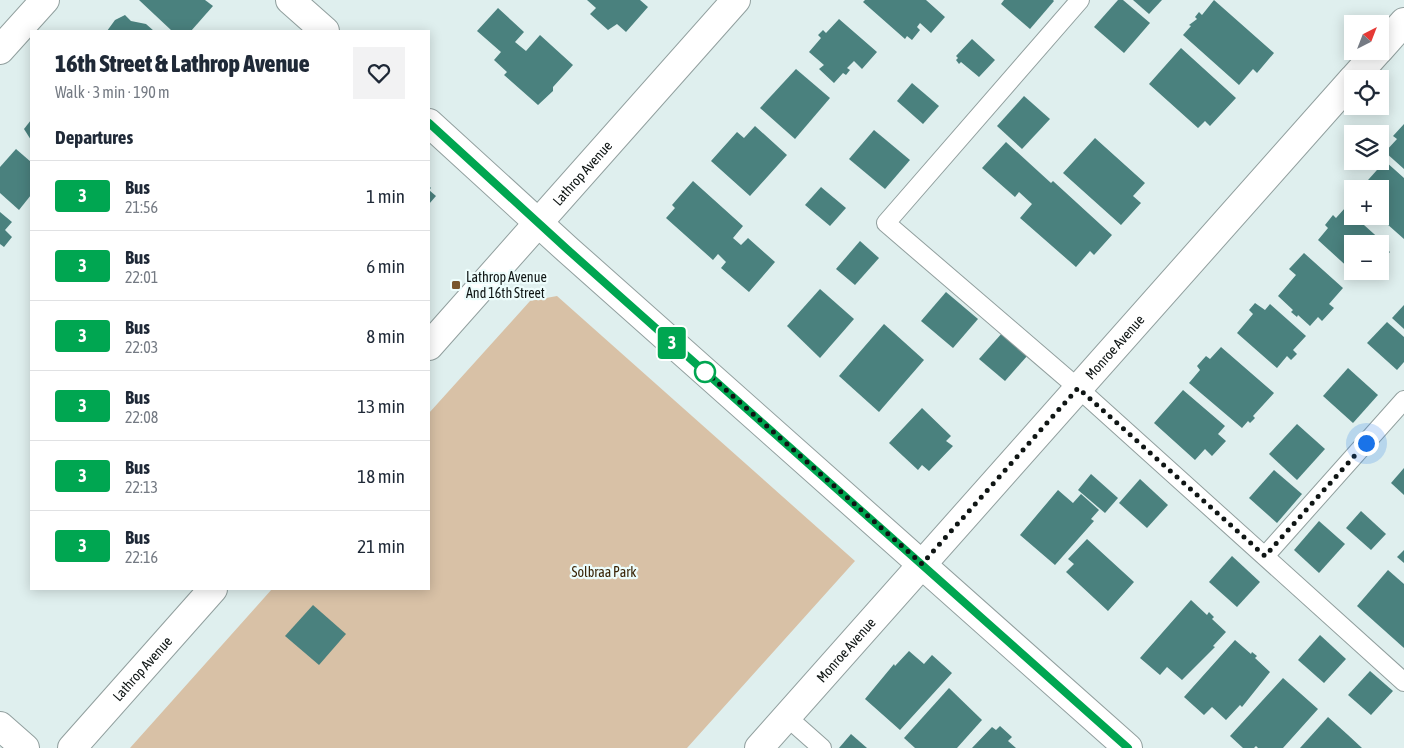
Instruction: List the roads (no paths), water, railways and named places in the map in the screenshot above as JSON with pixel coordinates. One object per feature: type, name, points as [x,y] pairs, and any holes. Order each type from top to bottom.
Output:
[{"type":"street","points":[[0,50],[44,0]]},
{"type":"street","points":[[290,0],[324,30]]},
{"type":"street","name":"Lathrop Avenue","points":[[430,345],[736,0]]},
{"type":"street","name":"Monroe Avenue","points":[[1389,39],[1404,22]]},
{"type":"street","name":"Monroe Avenue","points":[[1361,70],[1370,60]]},
{"type":"street","name":"Monroe Avenue","points":[[758,748],[1344,89]]},
{"type":"street","points":[[430,124],[504,189],[538,223],[1128,748]]},
{"type":"street","name":"Lathrop Avenue","points":[[72,748],[212,590]]},
{"type":"street","points":[[0,726],[24,748]]},
{"type":"lane","points":[[1080,0],[886,223],[1078,388],[1404,682]]},
{"type":"lane","points":[[1265,556],[1404,400]]},
{"type":"lane","points":[[786,716],[822,748]]},
{"type":"place","name":"Lathrop Avenue And 16th Street","points":[[456,285]]},
{"type":"park label","name":"Solbraa Park","points":[[604,572]]}]
